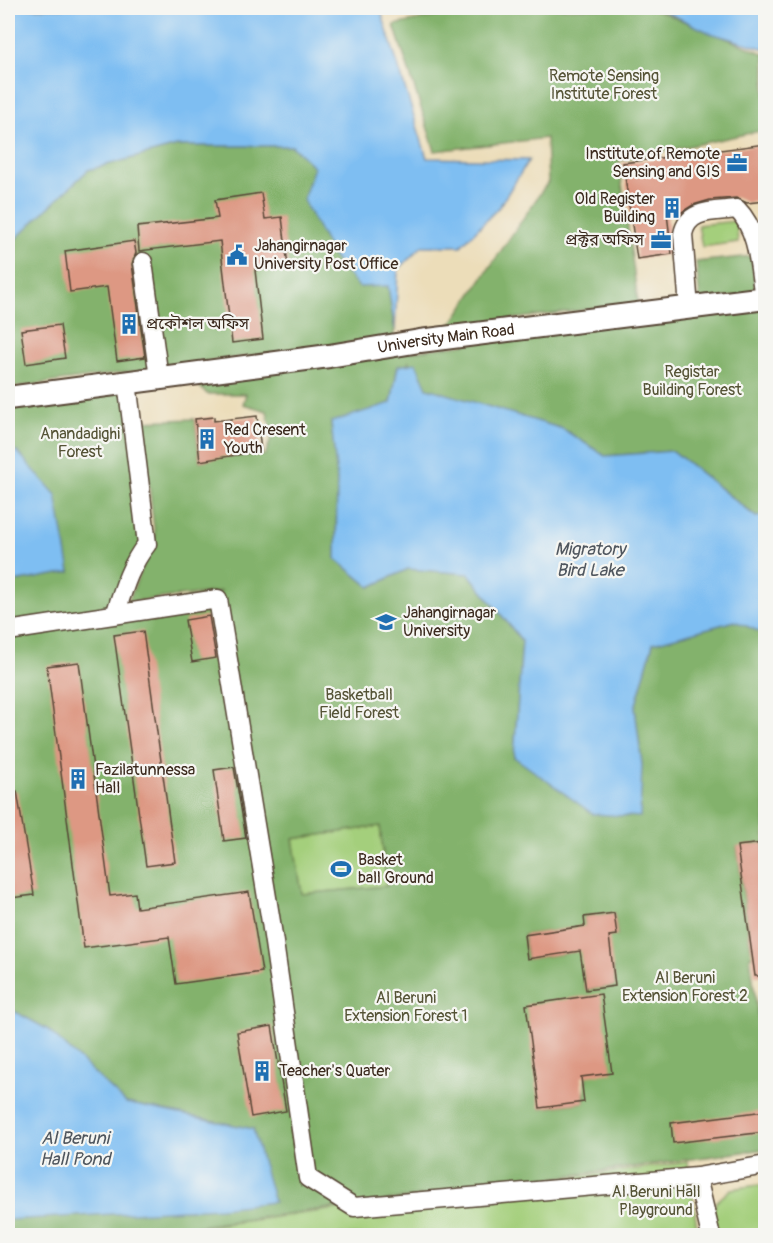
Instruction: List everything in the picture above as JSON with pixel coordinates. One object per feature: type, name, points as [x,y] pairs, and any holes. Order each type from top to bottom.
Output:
[{"type":"street","points":[[689,308],[683,234],[685,223],[693,214],[737,209],[746,218],[753,233],[765,298]]},
{"type":"street","points":[[143,262],[159,378]]},
{"type":"street","name":"University Main Road","points":[[8,398],[397,344],[765,298]]},
{"type":"street","points":[[115,615],[129,573],[147,544],[127,382]]},
{"type":"street","points":[[8,631],[218,599],[270,910],[308,1178],[354,1207],[697,1177],[765,1166]]},
{"type":"street","points":[[697,1177],[711,1236]]},
{"type":"green space","name":"Remote Sensing Institute Forest","points":[[478,8],[652,8],[765,54],[765,130],[619,161],[638,303],[449,327],[548,182],[546,138],[435,151],[394,25]]},
{"type":"green space","points":[[177,146],[292,146],[314,167],[388,286],[395,330],[393,337],[8,388],[8,246],[88,170]]},
{"type":"green space","points":[[736,221],[738,242],[702,247],[698,225]]},
{"type":"green space","points":[[752,256],[756,294],[700,300],[696,262]]},
{"type":"green space","points":[[765,302],[765,516],[757,517],[673,451],[605,456],[563,429],[426,388],[409,362],[409,364],[398,366],[391,403],[331,423],[337,474],[336,559],[370,587],[408,569],[469,574],[522,641],[514,757],[642,765],[635,708],[653,643],[735,621],[765,634],[765,861],[763,843],[737,847],[751,948],[765,947],[765,953],[750,956],[765,1072],[765,1149],[133,1235],[8,1235],[8,1206],[253,1129],[126,1103],[47,1029],[8,1008],[8,583],[70,572],[8,452],[8,398],[127,382],[147,544],[115,615],[222,591],[128,602],[155,537],[142,421],[195,419],[200,461],[224,456],[265,455],[272,436],[267,411],[243,404],[246,394],[207,394],[195,382]],"holes":[[[380,826],[387,886],[302,894],[293,839]],[[614,913],[617,935],[587,939],[584,917]],[[569,929],[573,952],[527,959],[524,935]],[[613,968],[615,986],[586,990],[583,972]],[[570,999],[586,1076],[584,1102],[541,1108]]]},
{"type":"green space","name":"Basket ball Ground","points":[[380,826],[387,886],[302,894],[293,839]]},
{"type":"green space","name":"Al Beruni Hall Playground","points":[[688,1162],[698,1235],[133,1236]]},
{"type":"green space","points":[[765,1184],[765,1235],[715,1235],[713,1220],[715,1203],[731,1189]]},
{"type":"water","points":[[8,8],[380,8],[427,158],[529,160],[499,207],[461,246],[422,246],[398,270],[395,330],[388,286],[359,287],[334,258],[303,200],[314,167],[292,146],[177,146],[88,170],[8,246]]},
{"type":"water","points":[[658,8],[765,8],[765,49],[710,33]]},
{"type":"water","name":"Migratory Bird Lake","points":[[416,363],[427,388],[563,429],[605,456],[673,451],[756,517],[765,516],[765,634],[735,621],[653,643],[635,708],[642,765],[640,817],[593,814],[514,757],[522,641],[469,574],[408,569],[370,587],[336,559],[337,479],[331,422],[391,403],[398,366]]},
{"type":"water","points":[[17,451],[56,495],[70,572],[8,583],[8,452]]},
{"type":"water","name":"Al Beruni Hall Pond","points":[[8,1008],[47,1029],[126,1103],[253,1129],[274,1202],[220,1208],[8,1220]]},
{"type":"building","name":"Old Register Building","points":[[765,144],[765,201],[747,203],[736,198],[710,200],[693,205],[682,212],[667,214],[672,254],[637,259],[623,163]]},
{"type":"building","points":[[261,193],[265,219],[282,217],[288,266],[255,270],[263,339],[232,343],[220,241],[139,251],[137,227],[218,218],[215,200]]},
{"type":"building","name":"প্রকৌশল অফিস","points":[[134,241],[136,253],[132,264],[145,357],[117,361],[107,287],[70,292],[65,251]]},
{"type":"building","points":[[60,325],[65,358],[26,364],[21,330]]},
{"type":"building","points":[[257,416],[261,451],[200,461],[195,419],[214,417],[214,421]]},
{"type":"building","points":[[209,616],[216,658],[192,662],[185,620]]},
{"type":"building","name":"Fazilatunnessa Hall","points":[[143,631],[175,862],[146,866],[114,635]]},
{"type":"building","points":[[79,662],[110,896],[135,893],[137,908],[249,892],[262,972],[176,984],[169,937],[84,948],[47,666]]},
{"type":"building","name":"Fazilatunnessa Hall","points":[[234,767],[246,838],[224,841],[214,770]]},
{"type":"building","points":[[8,791],[17,791],[34,895],[11,898],[8,876]]},
{"type":"building","points":[[763,843],[765,976],[755,976],[737,846]]},
{"type":"building","points":[[614,913],[617,935],[609,936],[615,986],[586,990],[580,951],[527,959],[524,935],[585,926],[584,917]]},
{"type":"building","points":[[601,994],[612,1073],[581,1077],[584,1102],[540,1108],[526,1005]]},
{"type":"building","name":"Teacher's Quater","points":[[272,1026],[286,1111],[251,1117],[237,1032]]},
{"type":"building","points":[[765,1111],[765,1132],[673,1143],[671,1123]]},
{"type":"place","name":"Institute of Remote Sensing and GIS","points":[[737,163]]},
{"type":"place","name":"Old Register Building","points":[[672,208]]},
{"type":"place","name":"প্রক্টর অফিস","points":[[661,240]]},
{"type":"place","name":"Jahangirnagar University Post Office","points":[[237,255]]},
{"type":"place","name":"প্রকৌশল অফিস","points":[[129,324]]},
{"type":"place","name":"Red Cresent Youth","points":[[207,439]]},
{"type":"place","name":"Jahangirnagar University","points":[[386,622]]},
{"type":"place","name":"Fazilatunnessa Hall","points":[[78,779]]},
{"type":"place","name":"Basket ball Ground","points":[[341,869]]},
{"type":"place","name":"Teacher's Quater","points":[[262,1071]]},
{"type":"park label","name":"Registar Building Forest","points":[[692,381]]},
{"type":"park label","name":"Anandadighi Forest","points":[[80,443]]},
{"type":"park label","name":"Basketball Field Forest","points":[[359,704]]},
{"type":"park label","name":"Al Beruni Extension Forest 2","points":[[685,987]]},
{"type":"park label","name":"Al Beruni Extension Forest 1","points":[[406,1007]]}]
